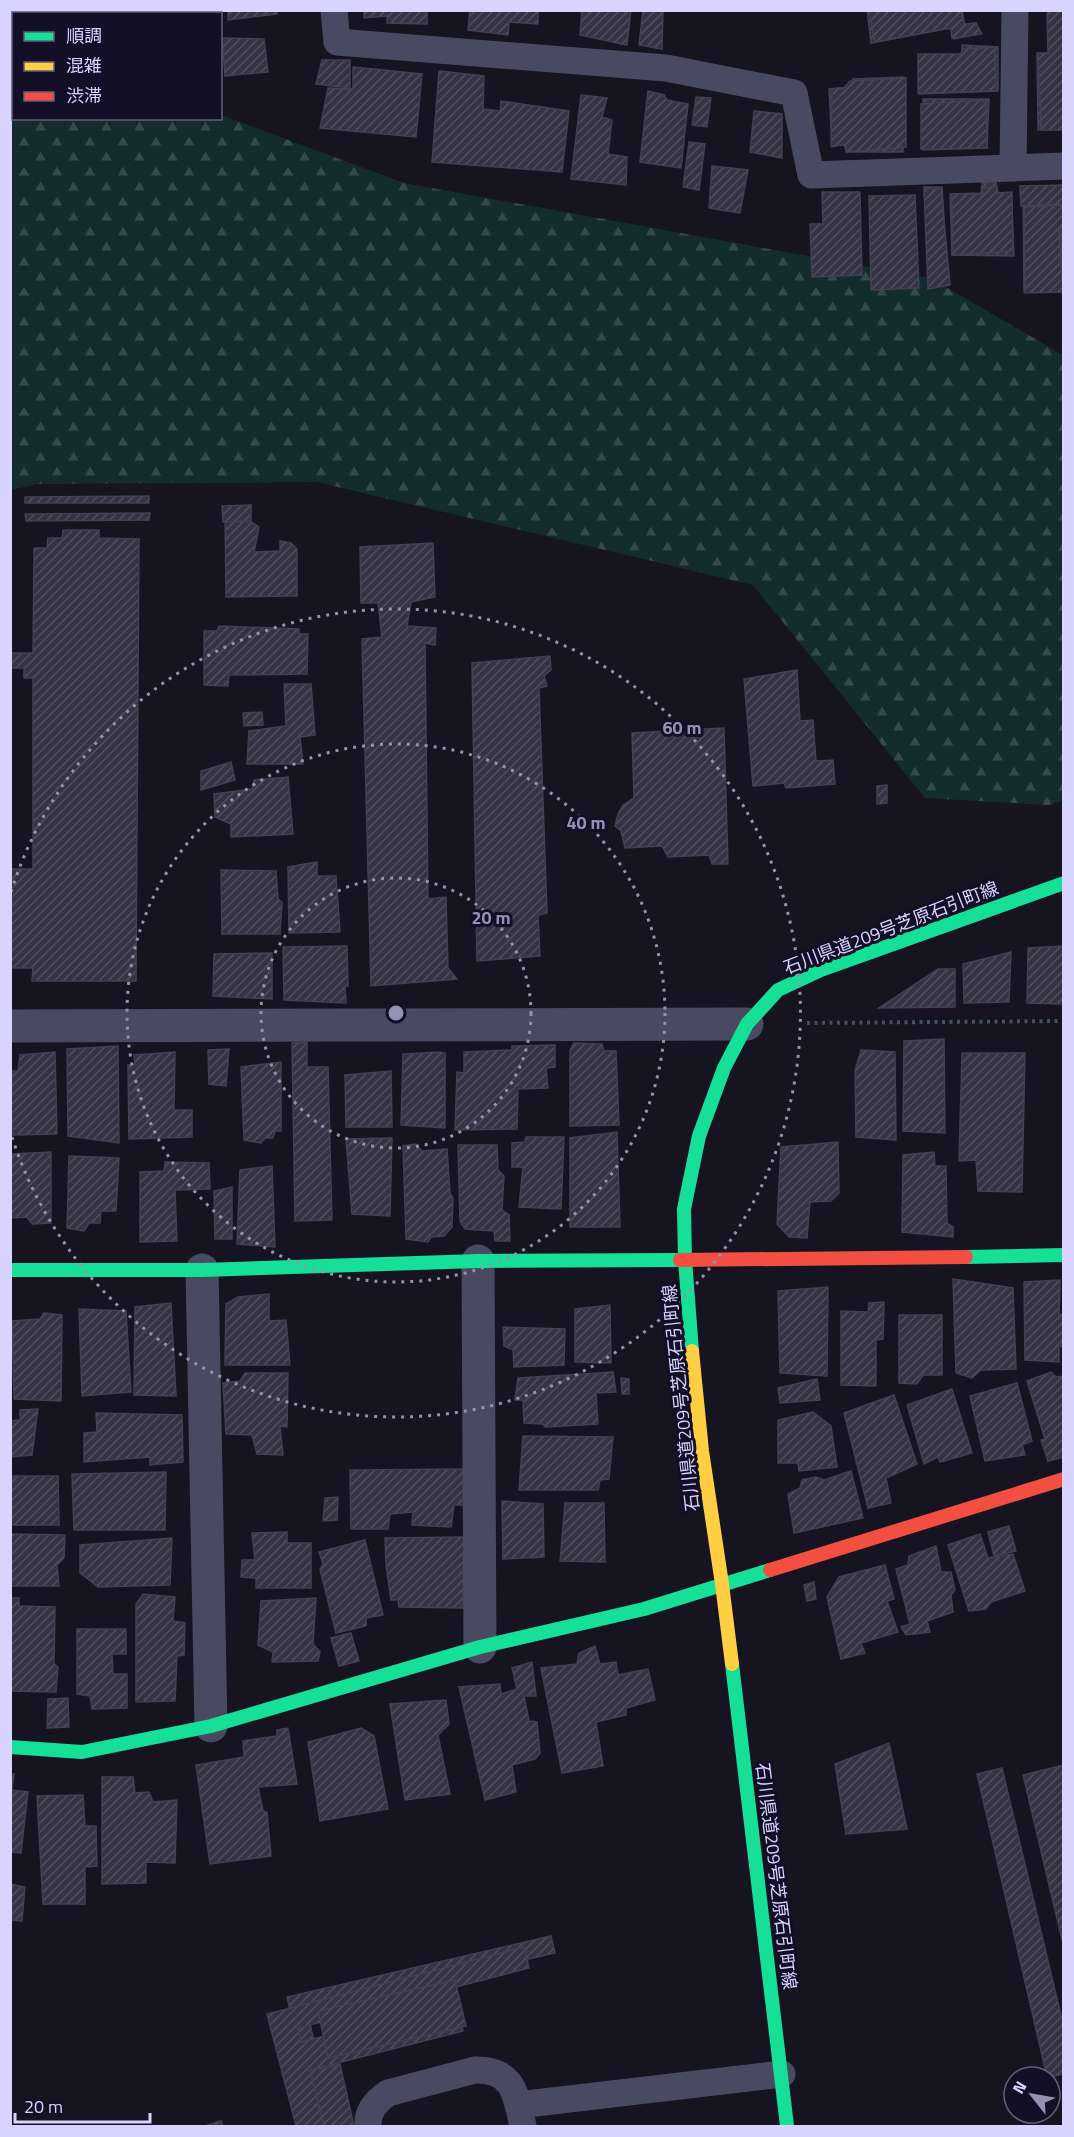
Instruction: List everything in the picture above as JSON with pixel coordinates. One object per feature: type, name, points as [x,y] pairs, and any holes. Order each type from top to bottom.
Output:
[{"type":"street","name":"石川県道209号芝原石引町線","points":[[788,2127],[722,1584],[702,1451],[685,1260],[684,1209],[699,1136],[724,1068],[747,1024],[778,990],[821,970],[1064,883]]},
{"type":"street","points":[[10,1026],[747,1024]]},
{"type":"street","points":[[10,1270],[202,1270],[478,1261],[1064,1255]]},
{"type":"street","points":[[478,1261],[480,1647]]},
{"type":"street","points":[[202,1270],[211,1726]]},
{"type":"street","points":[[10,1747],[82,1752],[211,1726],[480,1647],[644,1609],[1064,1479]]},
{"type":"lane","points":[[334,10],[337,42],[666,68],[794,93],[811,175],[1064,166]]},
{"type":"lane","points":[[1013,168],[1015,10]]},
{"type":"lane","points":[[368,2127],[370,2110],[388,2093],[475,2070],[488,2070],[501,2075],[511,2084],[521,2116],[782,2074]]},
{"type":"path","points":[[747,1024],[1064,1021]]},
{"type":"green space","points":[[10,98],[12,98],[12,120],[222,120],[222,115],[404,183],[930,278],[1063,355],[1063,801],[1049,805],[925,798],[753,585],[317,482],[37,484],[11,490]]},
{"type":"building","points":[[10,10],[120,10],[120,12],[12,12],[12,53],[10,53]]},
{"type":"building","points":[[228,10],[277,10],[277,14],[228,20]]},
{"type":"building","points":[[364,10],[427,10],[427,24],[387,23],[387,16],[364,18]]},
{"type":"building","points":[[470,10],[538,10],[538,24],[509,22],[508,35],[468,30]]},
{"type":"building","points":[[582,10],[631,10],[627,45],[580,35]]},
{"type":"building","points":[[643,10],[663,10],[662,49],[639,45]]},
{"type":"building","points":[[867,10],[962,10],[965,26],[976,23],[979,34],[954,39],[950,28],[871,43]]},
{"type":"building","points":[[869,10],[961,10],[964,24],[976,23],[982,34],[952,38],[951,28],[875,42]]},
{"type":"building","points":[[1048,10],[1064,10],[1064,130],[1038,130],[1037,53],[1049,53]]},
{"type":"building","points":[[1050,10],[1064,10],[1064,130],[1041,130],[1038,54],[1048,53],[1047,14]]},
{"type":"building","points":[[222,38],[264,39],[268,72],[225,76]]},
{"type":"building","points":[[962,45],[998,47],[998,91],[919,94],[919,55],[963,54]]},
{"type":"building","points":[[995,47],[996,91],[918,93],[918,54],[961,54],[962,49]]},
{"type":"building","points":[[322,60],[350,60],[350,88],[316,84]]},
{"type":"building","points":[[353,67],[422,74],[416,137],[320,128],[328,88],[353,89]]},
{"type":"building","points":[[439,71],[484,76],[483,109],[500,111],[501,101],[569,111],[562,172],[432,162]]},
{"type":"building","points":[[12,76],[12,112],[10,112],[10,77]]},
{"type":"building","points":[[904,77],[903,152],[846,152],[845,143],[832,147],[829,89],[850,87],[853,79]]},
{"type":"building","points":[[906,78],[906,147],[848,152],[844,145],[831,146],[832,89],[844,88],[850,81]]},
{"type":"building","points":[[648,91],[664,95],[667,100],[688,104],[681,168],[640,162]]},
{"type":"building","points":[[581,95],[607,98],[602,117],[612,120],[608,154],[627,157],[626,185],[571,179]]},
{"type":"building","points":[[696,97],[711,98],[707,127],[692,125]]},
{"type":"building","points":[[923,99],[989,99],[987,148],[923,150]]},
{"type":"building","points":[[986,100],[987,148],[921,149],[921,104]]},
{"type":"building","points":[[754,111],[782,114],[782,158],[750,152]]},
{"type":"building","points":[[689,142],[705,144],[699,190],[683,187]]},
{"type":"building","points":[[712,166],[748,170],[740,213],[709,208]]},
{"type":"building","points":[[996,182],[998,193],[1011,194],[1014,256],[952,255],[950,194],[981,193],[982,183]]},
{"type":"building","points":[[1064,185],[1064,225],[1061,226],[1063,291],[1024,292],[1023,189]]},
{"type":"building","points":[[1064,185],[1064,204],[1021,206],[1020,186]]},
{"type":"building","points":[[924,187],[942,187],[948,283],[930,273]]},
{"type":"building","points":[[996,187],[998,193],[1012,192],[1013,251],[952,255],[952,194],[983,194],[983,188]]},
{"type":"building","points":[[924,189],[941,189],[950,285],[928,289]]},
{"type":"building","points":[[822,192],[860,192],[862,275],[812,277],[810,224],[823,224]]},
{"type":"building","points":[[915,195],[919,288],[871,290],[869,196]]},
{"type":"building","points":[[1064,205],[1064,226],[1059,229],[1063,292],[1025,293],[1024,207]]},
{"type":"building","points":[[149,496],[149,503],[25,503],[25,497]]},
{"type":"building","points":[[251,505],[250,521],[259,527],[254,552],[280,551],[280,541],[291,543],[297,549],[297,596],[226,597],[225,510]]},
{"type":"building","points":[[251,505],[251,521],[223,522],[222,506]]},
{"type":"building","points":[[150,513],[149,520],[26,521],[25,514]]},
{"type":"building","points":[[63,530],[99,530],[99,538],[139,539],[136,981],[32,981],[33,968],[10,968],[10,869],[33,869],[33,678],[24,678],[24,668],[10,668],[10,653],[33,653],[34,548],[47,548],[48,538],[62,538]]},
{"type":"building","points":[[433,543],[435,597],[411,602],[407,626],[436,628],[435,645],[425,643],[428,899],[446,897],[448,968],[457,979],[371,986],[362,639],[382,637],[378,603],[361,603],[360,547]]},
{"type":"building","points":[[219,626],[299,629],[299,634],[308,634],[307,674],[229,675],[228,686],[204,685],[204,631],[217,631]]},
{"type":"building","points":[[550,656],[551,670],[544,676],[547,686],[539,688],[547,913],[538,915],[540,956],[477,961],[472,663]]},
{"type":"building","points":[[797,670],[800,721],[813,720],[816,761],[833,760],[835,784],[786,788],[784,783],[753,786],[744,679]]},
{"type":"building","points":[[284,684],[311,684],[315,735],[300,737],[303,764],[247,764],[249,731],[286,726]]},
{"type":"building","points":[[262,712],[263,725],[244,726],[243,713]]},
{"type":"building","points":[[724,728],[728,864],[712,864],[709,855],[668,857],[662,846],[625,848],[621,831],[615,826],[623,805],[634,798],[632,733]]},
{"type":"building","points":[[231,762],[235,780],[201,790],[201,771]]},
{"type":"building","points":[[288,777],[293,834],[231,837],[231,824],[215,817],[214,794],[252,789],[254,780]]},
{"type":"building","points":[[887,785],[887,803],[877,804],[877,786]]},
{"type":"building","points":[[317,862],[317,876],[336,876],[340,932],[289,933],[288,867]]},
{"type":"building","points":[[221,870],[276,871],[278,899],[282,902],[280,934],[222,934]]},
{"type":"building","points":[[347,946],[346,1003],[284,1000],[283,947]]},
{"type":"building","points":[[1064,946],[1064,1004],[1027,1003],[1028,948]]},
{"type":"building","points":[[1011,952],[1009,1002],[964,1003],[963,964]]},
{"type":"building","points":[[272,953],[272,999],[213,996],[214,954]]},
{"type":"building","points":[[938,969],[955,969],[955,1007],[879,1008]]},
{"type":"building","points":[[944,1039],[945,1133],[903,1131],[904,1041]]},
{"type":"building","points":[[307,1042],[307,1067],[328,1067],[332,1220],[295,1221],[292,1043]]},
{"type":"building","points":[[574,1043],[602,1044],[604,1051],[616,1051],[619,1125],[570,1126],[570,1050]]},
{"type":"building","points":[[555,1045],[555,1067],[546,1068],[548,1088],[518,1089],[517,1129],[455,1130],[457,1072],[464,1073],[464,1052],[512,1050],[512,1046]]},
{"type":"building","points":[[118,1046],[119,1143],[68,1136],[67,1049]]},
{"type":"building","points":[[229,1049],[226,1086],[209,1084],[208,1050]]},
{"type":"building","points":[[861,1050],[895,1052],[896,1140],[856,1137],[855,1071]]},
{"type":"building","points":[[55,1052],[57,1134],[13,1135],[13,1128],[10,1128],[10,1071],[18,1071],[20,1055]]},
{"type":"building","points":[[175,1052],[174,1110],[192,1110],[192,1137],[129,1139],[128,1065],[135,1064],[134,1055]]},
{"type":"building","points":[[445,1053],[445,1128],[401,1125],[403,1054]]},
{"type":"building","points":[[962,1053],[1025,1053],[1022,1192],[978,1191],[976,1160],[959,1161]]},
{"type":"building","points":[[281,1062],[281,1131],[275,1131],[273,1138],[265,1138],[261,1143],[244,1140],[241,1067]]},
{"type":"building","points":[[391,1071],[392,1127],[346,1127],[345,1075]]},
{"type":"building","points":[[617,1132],[620,1227],[570,1227],[570,1138]]},
{"type":"building","points":[[526,1137],[564,1137],[561,1209],[519,1207],[523,1167],[512,1167],[512,1143],[525,1142]]},
{"type":"building","points":[[392,1138],[390,1216],[352,1214],[346,1139]]},
{"type":"building","points":[[838,1142],[839,1193],[831,1201],[810,1202],[807,1238],[789,1237],[777,1224],[781,1147]]},
{"type":"building","points":[[416,1144],[422,1151],[447,1149],[450,1193],[453,1198],[452,1227],[444,1236],[431,1237],[428,1242],[406,1239],[403,1146]]},
{"type":"building","points":[[458,1145],[497,1145],[498,1170],[504,1176],[502,1210],[509,1215],[510,1241],[495,1241],[494,1231],[465,1229],[460,1221]]},
{"type":"building","points":[[51,1152],[51,1223],[32,1224],[27,1217],[11,1218],[11,1154]]},
{"type":"building","points":[[934,1152],[935,1166],[946,1166],[947,1223],[953,1227],[953,1237],[902,1232],[903,1155]]},
{"type":"building","points":[[69,1156],[119,1158],[116,1211],[101,1211],[100,1223],[89,1223],[84,1231],[67,1228]]},
{"type":"building","points":[[165,1162],[209,1163],[210,1189],[175,1190],[177,1241],[140,1242],[140,1172],[164,1171]]},
{"type":"building","points":[[272,1166],[275,1247],[237,1244],[240,1170]]},
{"type":"building","points":[[232,1187],[232,1239],[215,1239],[214,1191]]},
{"type":"building","points":[[953,1279],[1013,1288],[1016,1369],[981,1370],[972,1378],[956,1373]]},
{"type":"building","points":[[1060,1280],[1059,1314],[1064,1315],[1064,1345],[1059,1347],[1059,1362],[1025,1360],[1024,1282]]},
{"type":"building","points":[[828,1287],[827,1376],[780,1373],[778,1291]]},
{"type":"building","points":[[269,1294],[269,1321],[286,1320],[290,1365],[225,1365],[226,1304],[238,1297]]},
{"type":"building","points":[[884,1302],[883,1339],[876,1340],[876,1386],[841,1385],[841,1311],[868,1312],[869,1303]]},
{"type":"building","points":[[171,1303],[176,1396],[134,1395],[135,1307]]},
{"type":"building","points":[[610,1305],[611,1363],[575,1362],[575,1309]]},
{"type":"building","points":[[79,1309],[126,1311],[131,1392],[82,1396]]},
{"type":"building","points":[[44,1313],[62,1315],[61,1401],[14,1399],[12,1321],[40,1319]]},
{"type":"building","points":[[899,1315],[942,1315],[942,1375],[923,1375],[917,1384],[899,1383]]},
{"type":"building","points":[[503,1327],[565,1329],[564,1365],[514,1367],[513,1350],[504,1346]]},
{"type":"building","points":[[613,1372],[616,1392],[596,1393],[598,1424],[545,1427],[543,1424],[524,1423],[523,1400],[515,1400],[518,1378]]},
{"type":"building","points":[[1051,1372],[1056,1377],[1064,1376],[1064,1457],[1048,1461],[1041,1440],[1045,1439],[1027,1381]]},
{"type":"building","points":[[245,1373],[288,1373],[287,1427],[280,1426],[283,1455],[257,1454],[252,1435],[226,1434],[223,1383],[240,1381]]},
{"type":"building","points":[[621,1378],[629,1379],[629,1394],[622,1394]]},
{"type":"building","points":[[817,1379],[820,1400],[780,1403],[778,1388]]},
{"type":"building","points":[[1017,1383],[1032,1441],[1022,1445],[1025,1455],[985,1461],[970,1396]]},
{"type":"building","points":[[952,1389],[972,1453],[940,1462],[938,1457],[924,1464],[907,1405]]},
{"type":"building","points":[[894,1395],[917,1464],[886,1478],[891,1503],[868,1508],[844,1413]]},
{"type":"building","points":[[38,1409],[32,1455],[10,1457],[10,1421],[20,1420],[20,1410]]},
{"type":"building","points":[[813,1412],[831,1426],[837,1467],[799,1471],[798,1463],[778,1463],[778,1420]]},
{"type":"building","points":[[96,1413],[182,1415],[183,1462],[150,1465],[150,1457],[84,1462],[84,1433],[97,1432]]},
{"type":"building","points":[[523,1436],[613,1437],[609,1479],[600,1480],[598,1490],[519,1490]]},
{"type":"building","points":[[466,1469],[465,1505],[454,1505],[451,1527],[412,1525],[413,1512],[390,1514],[388,1529],[351,1529],[350,1470]]},
{"type":"building","points":[[851,1471],[863,1518],[794,1533],[788,1494],[800,1488],[802,1480],[816,1477],[824,1480]]},
{"type":"building","points":[[166,1472],[165,1530],[74,1530],[72,1474]]},
{"type":"building","points":[[10,1476],[58,1476],[59,1525],[10,1525]]},
{"type":"building","points":[[338,1497],[337,1520],[323,1521],[325,1498]]},
{"type":"building","points":[[502,1501],[543,1504],[544,1557],[503,1559]]},
{"type":"building","points":[[565,1503],[604,1503],[605,1562],[560,1561]]},
{"type":"building","points":[[1009,1526],[1016,1551],[994,1556],[988,1532]]},
{"type":"building","points":[[287,1532],[287,1543],[311,1543],[311,1588],[256,1588],[256,1578],[241,1577],[242,1560],[255,1560],[252,1533]]},
{"type":"building","points":[[10,1534],[65,1535],[64,1558],[57,1565],[59,1586],[10,1586]]},
{"type":"building","points":[[980,1534],[988,1558],[1013,1554],[1025,1591],[991,1602],[986,1609],[969,1611],[948,1545]]},
{"type":"building","points":[[464,1537],[463,1608],[399,1607],[398,1600],[391,1600],[385,1538]]},
{"type":"building","points":[[172,1538],[170,1585],[98,1587],[80,1573],[80,1545]]},
{"type":"building","points":[[365,1540],[383,1615],[366,1618],[366,1626],[336,1633],[320,1569],[323,1564],[319,1552]]},
{"type":"building","points":[[936,1546],[941,1572],[951,1572],[955,1590],[951,1595],[953,1612],[927,1621],[930,1632],[906,1635],[901,1627],[910,1624],[896,1569],[908,1565],[909,1556]]},
{"type":"building","points":[[885,1565],[894,1599],[887,1601],[898,1632],[861,1643],[865,1653],[841,1659],[827,1597],[839,1577]]},
{"type":"building","points":[[814,1582],[816,1599],[807,1601],[804,1585]]},
{"type":"building","points":[[143,1594],[175,1597],[173,1621],[185,1623],[184,1655],[177,1656],[175,1701],[136,1702],[136,1604]]},
{"type":"building","points":[[10,1598],[19,1598],[19,1606],[55,1607],[54,1664],[58,1667],[56,1692],[10,1691]]},
{"type":"building","points":[[316,1598],[313,1644],[320,1652],[318,1661],[272,1662],[273,1652],[258,1645],[261,1601]]},
{"type":"building","points":[[77,1629],[126,1629],[126,1654],[112,1654],[113,1674],[127,1674],[127,1708],[92,1709],[90,1696],[77,1694]]},
{"type":"building","points":[[351,1633],[359,1661],[339,1666],[331,1638]]},
{"type":"building","points":[[595,1646],[600,1664],[616,1662],[618,1675],[648,1669],[655,1700],[626,1708],[626,1715],[596,1722],[603,1766],[562,1773],[541,1668],[577,1664],[579,1653]]},
{"type":"building","points":[[532,1662],[536,1696],[524,1696],[529,1721],[537,1722],[540,1753],[535,1759],[512,1765],[516,1792],[485,1800],[459,1687],[500,1684],[501,1694],[517,1689],[512,1668]]},
{"type":"building","points":[[68,1698],[69,1727],[47,1728],[48,1699]]},
{"type":"building","points":[[446,1700],[449,1724],[438,1735],[450,1794],[405,1800],[390,1704]]},
{"type":"building","points":[[288,1728],[297,1784],[258,1787],[263,1811],[267,1812],[271,1856],[210,1864],[196,1765],[244,1757],[243,1741],[277,1736],[277,1730]]},
{"type":"building","points":[[361,1728],[374,1736],[388,1809],[320,1821],[308,1742]]},
{"type":"building","points":[[889,1743],[907,1829],[846,1834],[835,1764]]},
{"type":"building","points":[[1064,1765],[1064,1948],[1023,1775]]},
{"type":"building","points":[[1002,1768],[1064,2028],[1064,2074],[1062,2074],[1062,2065],[1044,2065],[977,1774]]},
{"type":"building","points":[[10,1774],[14,1774],[12,1790],[28,1792],[21,1853],[10,1852]]},
{"type":"building","points":[[102,1777],[133,1777],[135,1793],[149,1792],[153,1802],[177,1800],[175,1863],[146,1862],[146,1883],[102,1884]]},
{"type":"building","points":[[83,1795],[85,1826],[96,1826],[97,1866],[85,1867],[85,1904],[43,1904],[37,1796]]},
{"type":"building","points":[[10,1884],[25,1887],[22,1921],[10,1920]]},
{"type":"building","points":[[551,1936],[555,1953],[307,2010],[320,2069],[340,2064],[354,2126],[310,2126],[313,2125],[302,2073],[304,2073],[287,1997]]},
{"type":"building","points":[[524,1947],[529,1968],[298,2028],[301,2042],[456,2002],[463,2031],[310,2070],[324,2126],[296,2126],[267,2014]]},
{"type":"building","points":[[455,1980],[466,2026],[328,2058],[318,2011]]},
{"type":"building","points":[[221,2121],[223,2126],[205,2126]]},
{"type":"traffic: fast","points":[[692,1351],[685,1260],[684,1209],[699,1136],[724,1068],[747,1024],[778,990],[821,970],[1064,883]]},
{"type":"traffic: fast","points":[[966,1257],[1064,1255]]},
{"type":"traffic: fast","points":[[10,1270],[202,1270],[478,1261],[680,1260]]},
{"type":"traffic: fast","points":[[10,1747],[82,1752],[211,1726],[480,1647],[644,1609],[770,1570]]},
{"type":"traffic: fast","points":[[732,1664],[787,2126]]},
{"type":"traffic: slow","points":[[692,1351],[702,1451],[732,1664]]},
{"type":"traffic: jam","points":[[680,1260],[966,1257]]},
{"type":"traffic: jam","points":[[770,1570],[1064,1479]]}]
